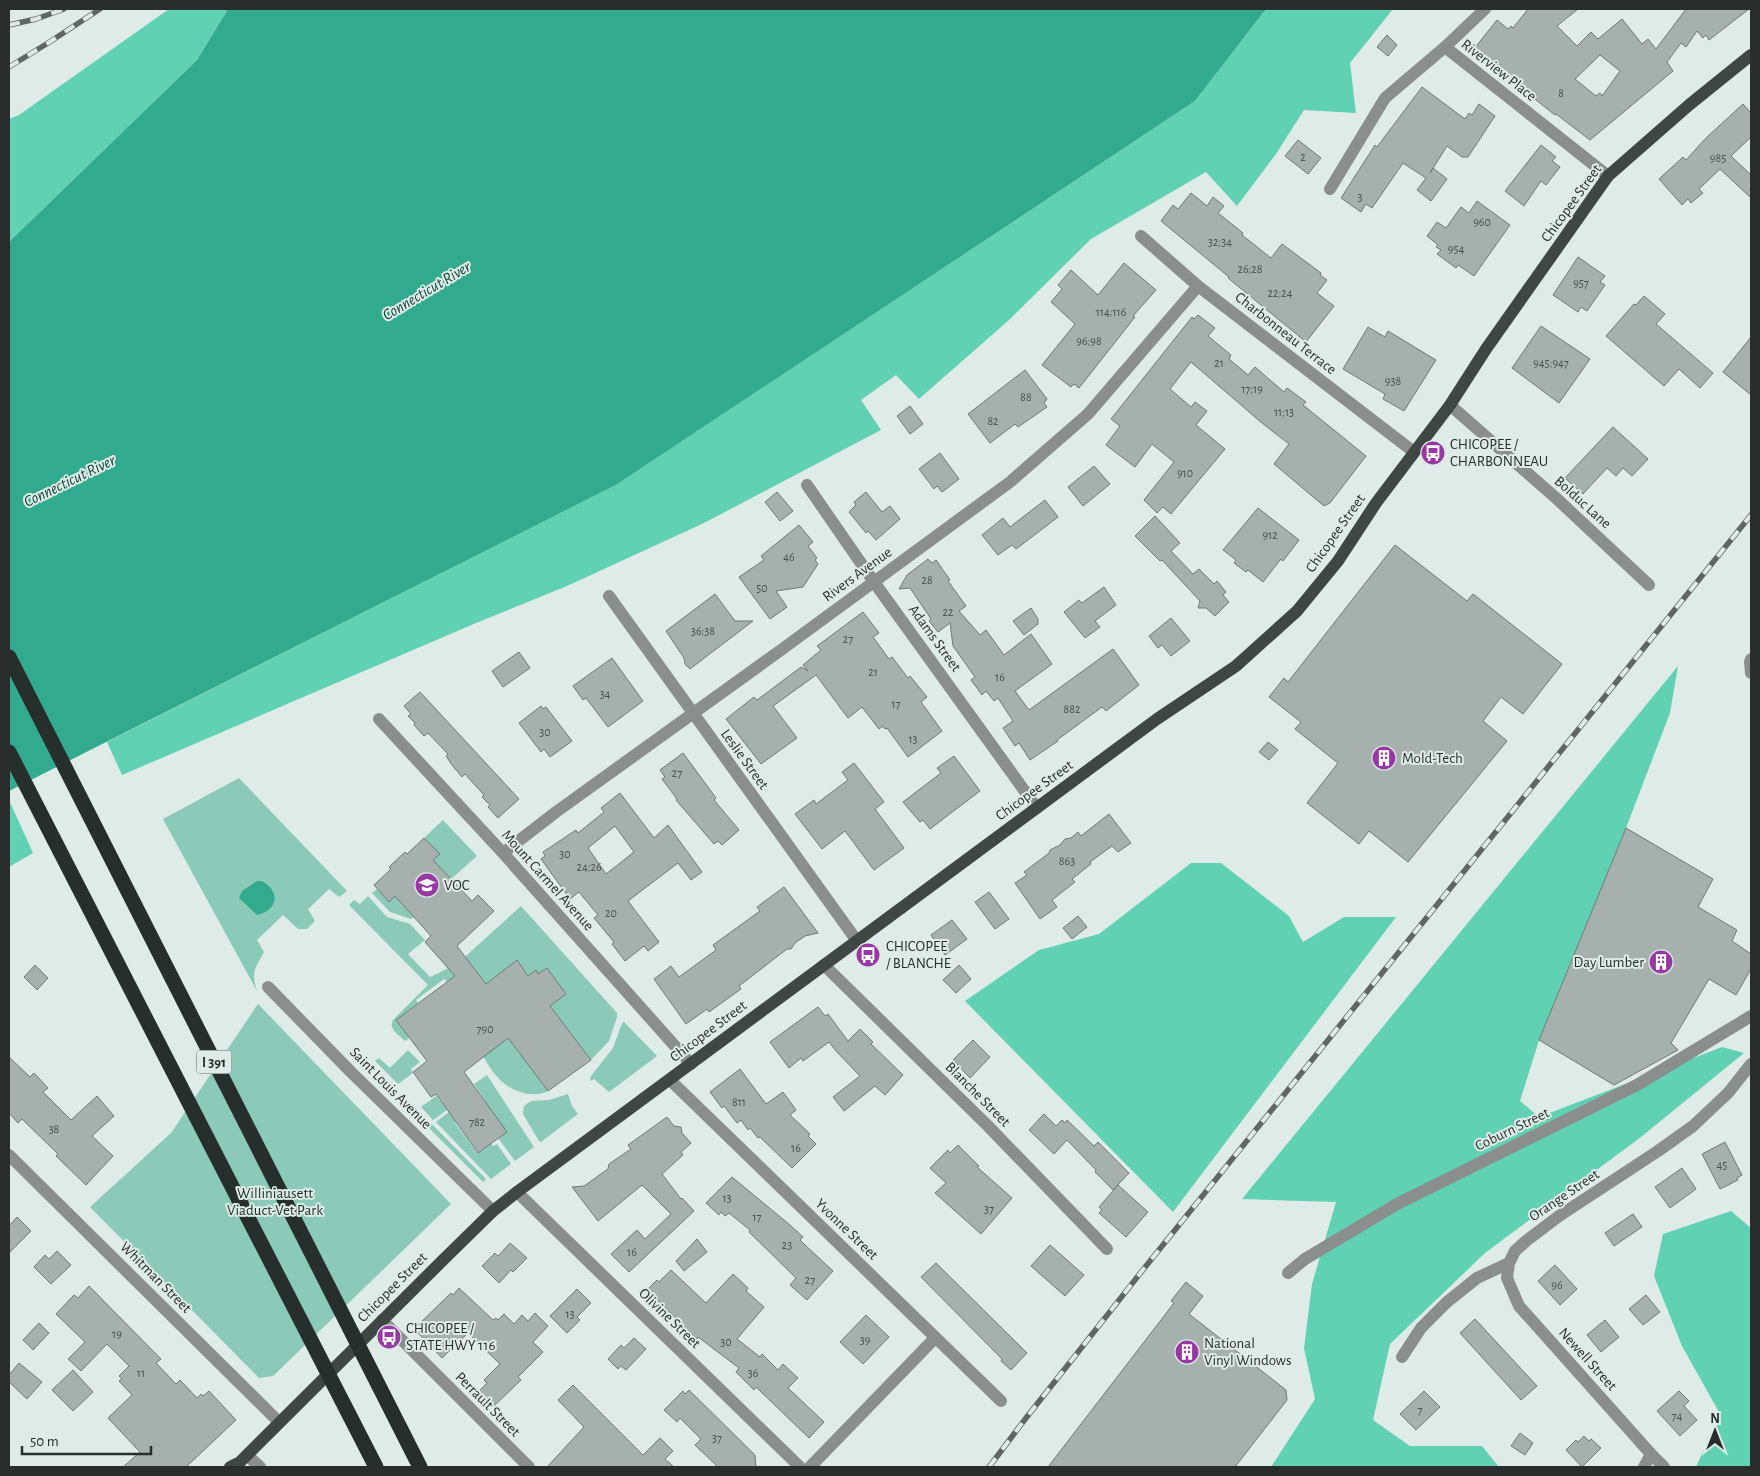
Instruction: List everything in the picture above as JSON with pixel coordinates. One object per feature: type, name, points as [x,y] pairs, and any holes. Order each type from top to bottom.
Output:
[{"type":"highway","name":"I 391","points":[[9,657],[420,1467]]},
{"type":"highway","name":"I 391","points":[[9,752],[376,1467]]},
{"type":"main road","name":"Chicopee Street","points":[[239,1463],[493,1211],[1185,699],[1236,666],[1297,611],[1338,561],[1376,503],[1450,405],[1486,349],[1608,176],[1688,105],[1751,55]]},
{"type":"street","points":[[1445,48],[1485,9]]},
{"type":"street","name":"Riverview Place","points":[[1330,189],[1386,98],[1445,48],[1608,176]]},
{"type":"street","name":"Charbonneau Terrace","points":[[1141,236],[1198,286],[1414,452]]},
{"type":"street","name":"Rivers Avenue","points":[[503,853],[556,812],[1010,482],[1088,414],[1198,286]]},
{"type":"street","name":"Bolduc Lane","points":[[1450,405],[1556,498],[1649,585]]},
{"type":"street","name":"Adams Street","points":[[807,485],[874,582],[1037,808]]},
{"type":"street","name":"Leslie Street","points":[[608,596],[857,941]]},
{"type":"street","points":[[1751,659],[1751,673]]},
{"type":"street","name":"Mount Carmel Avenue","points":[[379,718],[503,853],[691,1064]]},
{"type":"street","name":"Blanche Street","points":[[824,965],[988,1126],[1107,1249]]},
{"type":"street","name":"Saint Louis Avenue","points":[[268,987],[350,1071],[493,1211]]},
{"type":"street","name":"Coburn Street","points":[[1288,1272],[1306,1258],[1397,1204],[1638,1085],[1751,1016]]},
{"type":"street","name":"Orange Street","points":[[1402,1357],[1422,1328],[1447,1302],[1477,1278],[1509,1262],[1520,1246],[1559,1216],[1658,1152],[1693,1126],[1728,1093],[1751,1064]]},
{"type":"street","name":"Yvonne Street","points":[[670,1080],[1001,1401]]},
{"type":"street","name":"Whitman Street","points":[[9,1155],[279,1422]]},
{"type":"street","name":"Olivine Street","points":[[517,1192],[800,1467]]},
{"type":"street","name":"Newell Street","points":[[1509,1262],[1507,1278],[1519,1306],[1664,1467]]},
{"type":"street","name":"Perrault Street","points":[[382,1320],[529,1467]]},
{"type":"street","points":[[810,1467],[934,1338]]},
{"type":"street","points":[[1644,1467],[1651,1454]]},
{"type":"street","points":[[239,1463],[260,1467]]},
{"type":"green space","points":[[239,778],[347,891],[339,897],[329,889],[308,909],[315,921],[307,929],[298,929],[283,915],[257,940],[264,952],[254,974],[257,991],[163,819]]},
{"type":"green space","points":[[443,820],[477,856],[451,879],[433,860],[440,854],[424,838]]},
{"type":"green space","points":[[377,889],[389,902],[395,896],[414,917],[411,919],[390,912],[372,893]]},
{"type":"green space","points":[[368,896],[387,917],[410,924],[425,940],[408,954],[430,977],[457,964],[521,906],[617,1013],[609,1041],[591,1060],[550,1006],[566,994],[547,968],[538,974],[536,971],[528,976],[517,960],[486,984],[471,964],[447,982],[444,979],[416,1000],[418,1003],[396,1020],[409,1038],[405,1041],[393,1029],[393,1020],[428,985],[349,905],[354,900],[360,904]]},
{"type":"green space","name":"Williniausett Viaduct-Vet Park","points":[[258,1004],[451,1204],[273,1376],[259,1378],[90,1207],[171,1133]]},
{"type":"green space","points":[[624,1022],[657,1056],[609,1092],[594,1079],[590,1081],[591,1076],[613,1048]]},
{"type":"green space","points":[[508,1038],[548,1091],[536,1094],[522,1093],[505,1084],[495,1074],[483,1056]]},
{"type":"green space","points":[[408,1050],[420,1062],[411,1069],[413,1073],[398,1084],[375,1061],[379,1058],[390,1068]]},
{"type":"green space","points":[[487,1075],[534,1147],[515,1161],[498,1138],[484,1102],[485,1100],[474,1084]]},
{"type":"green space","points":[[568,1094],[572,1106],[578,1114],[541,1142],[539,1141],[523,1114],[524,1106],[531,1101],[549,1100]]},
{"type":"green space","points":[[436,1096],[447,1110],[433,1120],[421,1107]]},
{"type":"green space","points":[[415,1107],[486,1179],[483,1182],[414,1113],[413,1109]]},
{"type":"green space","points":[[449,1112],[477,1153],[491,1143],[493,1146],[497,1144],[511,1164],[491,1179],[436,1122]]},
{"type":"shaded area","points":[[169,9],[228,9],[197,60],[9,242],[9,119],[19,115]]},
{"type":"shaded area","points":[[1266,9],[1393,9],[1350,63],[1356,113],[1304,110],[1276,154],[1237,206],[1206,172],[1091,239],[1009,320],[919,399],[896,375],[861,400],[881,430],[704,523],[567,586],[476,623],[122,775],[107,742],[616,485],[1195,101]]},
{"type":"shaded area","points":[[1678,666],[1670,713],[1626,828],[1539,1040],[1520,1101],[1539,1117],[1722,1047],[1744,1053],[1641,1137],[1485,1253],[1390,1344],[1373,1420],[1410,1446],[1482,1446],[1499,1467],[1271,1467],[1315,1399],[1304,1348],[1312,1284],[1336,1202],[1242,1199]]},
{"type":"shaded area","points":[[9,800],[33,853],[9,867]]},
{"type":"shaded area","points":[[1191,863],[1221,863],[1289,916],[1303,942],[1344,917],[1396,917],[1173,1212],[965,1001],[1039,950],[1099,934]]},
{"type":"shaded area","points":[[1731,1211],[1751,1228],[1751,1467],[1696,1467],[1720,1414],[1682,1346],[1654,1276],[1663,1234]]},
{"type":"water","name":"Connecticut River","points":[[228,9],[1266,9],[1195,101],[616,485],[9,791],[9,242],[197,60]]},
{"type":"water","points":[[257,881],[262,881],[268,885],[274,895],[274,900],[273,905],[269,909],[257,915],[239,898],[242,891]]},
{"type":"building","points":[[1528,9],[1578,9],[1557,26],[1577,46],[1591,32],[1598,39],[1622,19],[1642,44],[1648,39],[1656,49],[1686,9],[1749,9],[1709,40],[1706,35],[1703,38],[1697,31],[1686,47],[1681,43],[1667,62],[1673,71],[1590,140],[1555,115],[1473,50],[1497,20],[1508,29],[1511,26],[1513,28]],"holes":[[[1600,55],[1620,71],[1602,96],[1600,93],[1596,96],[1575,79]]]},
{"type":"building","points":[[1387,35],[1397,45],[1388,56],[1377,47]]},
{"type":"building","points":[[1422,87],[1465,119],[1469,113],[1472,115],[1479,104],[1495,116],[1468,157],[1462,157],[1447,146],[1433,168],[1447,179],[1431,201],[1417,190],[1426,178],[1403,163],[1372,208],[1366,204],[1361,212],[1341,198],[1375,145],[1377,147]]},
{"type":"building","points":[[1743,104],[1751,113],[1751,137],[1731,156],[1751,175],[1751,198],[1720,169],[1699,189],[1703,193],[1691,203],[1688,199],[1682,205],[1659,179],[1683,157],[1686,160],[1706,138]]},
{"type":"building","points":[[1298,140],[1321,158],[1308,174],[1285,156]]},
{"type":"building","points":[[1541,145],[1556,157],[1552,161],[1560,167],[1546,185],[1541,181],[1524,206],[1505,191]]},
{"type":"building","points":[[1191,193],[1207,206],[1213,197],[1224,206],[1218,213],[1271,258],[1282,244],[1321,273],[1320,275],[1327,280],[1317,293],[1334,306],[1306,342],[1161,221],[1173,205],[1178,209]]},
{"type":"building","points":[[1477,201],[1510,225],[1474,276],[1458,265],[1456,268],[1437,254],[1441,250],[1427,236],[1437,222],[1446,228],[1461,207],[1469,213]]},
{"type":"building","points":[[1578,257],[1605,276],[1600,282],[1605,285],[1587,311],[1581,307],[1578,312],[1553,295]]},
{"type":"building","points":[[1124,263],[1156,290],[1133,316],[1135,317],[1079,388],[1074,384],[1071,387],[1042,365],[1075,324],[1051,302],[1062,289],[1058,285],[1071,270],[1098,295]]},
{"type":"building","points":[[1644,296],[1665,314],[1656,324],[1713,373],[1700,388],[1679,369],[1664,386],[1606,336],[1634,304],[1636,305]]},
{"type":"building","points":[[1198,315],[1215,328],[1208,336],[1231,355],[1229,359],[1248,375],[1255,367],[1284,392],[1287,388],[1306,402],[1303,405],[1366,456],[1330,503],[1324,506],[1274,464],[1289,444],[1191,362],[1170,389],[1191,407],[1195,402],[1207,411],[1196,425],[1225,449],[1171,514],[1163,507],[1157,513],[1144,500],[1174,462],[1152,444],[1135,467],[1106,445],[1120,426],[1111,419],[1192,317],[1194,319]]},
{"type":"building","points":[[1541,326],[1590,359],[1559,403],[1512,368]]},
{"type":"building","points":[[1368,327],[1385,337],[1388,331],[1436,360],[1404,411],[1383,399],[1385,394],[1343,369]]},
{"type":"building","points":[[1751,337],[1751,395],[1723,372]]},
{"type":"building","points":[[1025,370],[1047,399],[1044,403],[1047,407],[1018,427],[1015,424],[990,443],[968,414]]},
{"type":"building","points":[[910,406],[923,424],[910,434],[897,416]]},
{"type":"building","points":[[1613,427],[1648,459],[1632,476],[1623,468],[1616,476],[1607,468],[1583,494],[1565,478]]},
{"type":"building","points":[[940,453],[959,479],[942,492],[937,486],[934,489],[919,469]]},
{"type":"building","points":[[1094,466],[1110,484],[1083,506],[1068,487]]},
{"type":"building","points":[[777,492],[793,511],[780,521],[765,502]]},
{"type":"building","points":[[866,492],[882,512],[890,506],[900,519],[876,540],[868,531],[866,533],[849,512],[856,505],[854,502]]},
{"type":"building","points":[[1045,500],[1058,517],[1016,549],[1012,545],[998,555],[982,535],[1003,518],[1010,527]]},
{"type":"building","points":[[1258,508],[1299,540],[1283,561],[1281,559],[1263,582],[1248,570],[1246,572],[1234,563],[1236,560],[1223,550]]},
{"type":"building","points":[[1155,516],[1180,543],[1171,551],[1193,574],[1199,569],[1214,584],[1217,581],[1226,592],[1223,595],[1229,602],[1215,616],[1206,608],[1198,608],[1200,601],[1162,560],[1160,561],[1135,536]]},
{"type":"building","points":[[799,525],[813,542],[808,546],[817,558],[815,560],[818,564],[803,587],[776,591],[787,607],[770,619],[739,577],[764,560],[761,556]]},
{"type":"building","points":[[1395,545],[1467,601],[1473,594],[1562,664],[1523,714],[1501,697],[1483,721],[1507,741],[1408,862],[1369,831],[1359,844],[1307,803],[1338,763],[1295,729],[1301,722],[1269,697],[1284,678],[1288,682]]},
{"type":"building","points":[[928,559],[932,563],[936,560],[950,580],[948,581],[966,606],[959,611],[980,635],[986,630],[1004,655],[1031,634],[1052,664],[1015,691],[1029,710],[1113,649],[1139,685],[1106,711],[1102,707],[1030,760],[1019,743],[1015,746],[1003,728],[1013,721],[998,698],[994,701],[986,691],[982,695],[971,680],[975,677],[953,646],[950,623],[938,632],[929,621],[931,619],[910,588],[899,589],[907,575]]},
{"type":"building","points":[[1104,587],[1116,605],[1095,621],[1100,627],[1085,638],[1064,612],[1079,600],[1082,603]]},
{"type":"building","points":[[715,594],[735,621],[753,621],[690,669],[685,664],[684,658],[666,631]]},
{"type":"building","points":[[1031,608],[1038,619],[1038,624],[1024,635],[1013,621]]},
{"type":"building","points":[[863,612],[879,633],[873,637],[889,659],[892,657],[908,678],[910,676],[927,697],[921,702],[942,731],[908,757],[887,728],[885,729],[883,726],[879,729],[862,707],[848,718],[816,675],[773,706],[797,738],[761,764],[726,719],[754,697],[757,700],[801,667],[808,671],[803,665],[821,650],[817,646]]},
{"type":"building","points":[[1171,618],[1190,641],[1171,656],[1162,645],[1158,648],[1149,636]]},
{"type":"building","points":[[519,652],[530,668],[503,687],[492,671]]},
{"type":"building","points":[[612,658],[643,701],[608,727],[586,698],[583,700],[573,686]]},
{"type":"building","points":[[420,692],[519,799],[498,818],[488,807],[490,805],[482,797],[484,795],[465,774],[462,777],[452,765],[446,756],[448,754],[428,733],[424,736],[408,716],[411,714],[404,706]]},
{"type":"building","points":[[541,706],[543,709],[546,707],[572,741],[550,757],[544,749],[541,752],[519,723]]},
{"type":"building","points":[[1268,742],[1278,750],[1269,760],[1259,752]]},
{"type":"building","points":[[683,753],[716,798],[714,800],[739,830],[722,845],[718,841],[714,844],[676,800],[662,779],[665,777],[660,770]]},
{"type":"building","points":[[954,756],[980,791],[930,829],[923,820],[920,822],[903,802],[941,773],[937,768]]},
{"type":"building","points":[[854,763],[884,802],[875,809],[904,848],[874,870],[845,831],[822,849],[795,814],[814,800],[816,804],[848,780],[842,772]]},
{"type":"building","points":[[620,793],[654,838],[668,825],[702,872],[691,880],[678,863],[628,901],[659,942],[648,951],[644,946],[625,961],[612,944],[614,942],[594,918],[598,915],[579,892],[570,899],[541,859],[545,856],[543,852],[576,830],[578,833],[604,812],[601,808]],"holes":[[[615,826],[634,852],[606,874],[588,848]]]},
{"type":"building","points":[[1109,814],[1131,843],[1118,852],[1112,846],[1090,862],[1091,864],[1072,879],[1075,882],[1052,900],[1057,907],[1040,919],[1015,883],[1027,875],[1024,872],[1049,853],[1050,850],[1078,832],[1081,836]]},
{"type":"building","name":"Day Lumber","points":[[1626,828],[1713,879],[1698,907],[1737,930],[1732,941],[1751,954],[1751,969],[1736,995],[1709,979],[1671,1043],[1678,1050],[1614,1085],[1539,1040]]},
{"type":"building","points":[[424,838],[440,854],[433,860],[472,901],[478,895],[494,911],[457,946],[486,984],[517,960],[528,976],[536,970],[538,974],[547,968],[566,994],[550,1006],[591,1060],[548,1091],[508,1038],[464,1072],[507,1132],[478,1153],[436,1094],[431,1097],[413,1072],[427,1061],[396,1020],[455,976],[425,942],[431,936],[395,896],[389,902],[374,885],[391,869],[389,867]]},
{"type":"building","points":[[784,887],[818,933],[805,936],[795,943],[791,949],[787,949],[739,986],[741,989],[709,1012],[707,1009],[686,1024],[654,979],[671,966],[679,977],[716,950],[713,945],[760,911],[757,907]]},
{"type":"building","points":[[989,892],[1009,919],[995,929],[975,902]]},
{"type":"building","points":[[1078,916],[1087,927],[1072,939],[1063,928]]},
{"type":"building","points":[[952,920],[967,939],[945,955],[931,935]]},
{"type":"building","points":[[35,965],[48,978],[37,990],[24,977]]},
{"type":"building","points":[[959,965],[971,979],[956,993],[943,980]]},
{"type":"building","points":[[818,1007],[825,1016],[828,1014],[848,1041],[860,1029],[873,1042],[871,1044],[903,1075],[885,1095],[875,1086],[844,1111],[833,1097],[860,1076],[829,1042],[803,1061],[801,1058],[789,1068],[770,1042]]},
{"type":"building","points":[[973,1040],[990,1057],[970,1078],[953,1060]]},
{"type":"building","points":[[9,1057],[30,1077],[34,1073],[48,1088],[43,1092],[71,1120],[97,1096],[114,1116],[92,1136],[113,1156],[86,1185],[22,1119],[18,1123],[9,1113]]},
{"type":"building","points":[[740,1069],[766,1104],[783,1092],[796,1110],[790,1115],[810,1134],[808,1136],[816,1144],[792,1168],[760,1137],[758,1138],[750,1128],[748,1130],[741,1120],[737,1123],[710,1092]]},
{"type":"building","points":[[1044,1114],[1056,1126],[1062,1120],[1065,1123],[1067,1120],[1094,1146],[1098,1142],[1129,1173],[1113,1190],[1067,1140],[1054,1154],[1029,1130]]},
{"type":"building","points":[[667,1117],[674,1126],[681,1127],[682,1133],[691,1143],[681,1152],[683,1155],[662,1174],[681,1199],[694,1211],[629,1272],[611,1254],[637,1230],[645,1239],[671,1214],[642,1185],[598,1221],[572,1187],[584,1186],[608,1169],[609,1164],[631,1149],[628,1145]]},
{"type":"building","points":[[1725,1142],[1742,1175],[1737,1178],[1738,1180],[1720,1189],[1702,1154]]},
{"type":"building","points":[[958,1145],[979,1166],[977,1167],[1012,1198],[981,1234],[935,1193],[946,1183],[930,1168],[948,1150],[950,1153]]},
{"type":"building","points":[[1682,1168],[1696,1189],[1670,1208],[1655,1187]]},
{"type":"building","points":[[732,1177],[803,1237],[800,1240],[833,1271],[807,1300],[790,1285],[796,1278],[749,1232],[750,1230],[729,1213],[725,1216],[721,1212],[719,1215],[706,1203]]},
{"type":"building","points":[[1118,1185],[1148,1212],[1126,1237],[1099,1213],[1102,1210],[1099,1207]]},
{"type":"building","points":[[1633,1214],[1642,1227],[1614,1246],[1605,1233]]},
{"type":"building","points":[[17,1217],[31,1231],[9,1253],[9,1226]]},
{"type":"building","points":[[697,1239],[707,1252],[684,1271],[676,1261]]},
{"type":"building","points":[[510,1243],[527,1258],[513,1272],[511,1270],[499,1283],[482,1266],[495,1253],[498,1256]]},
{"type":"building","points":[[1050,1245],[1084,1275],[1065,1296],[1031,1266]]},
{"type":"building","points":[[57,1251],[71,1265],[51,1284],[34,1267],[45,1255],[49,1259]]},
{"type":"building","points":[[936,1263],[1027,1353],[1011,1370],[921,1277]]},
{"type":"building","points":[[1555,1265],[1577,1289],[1560,1305],[1538,1281]]},
{"type":"building","points":[[671,1270],[706,1303],[733,1274],[748,1288],[746,1291],[764,1307],[737,1339],[760,1357],[762,1354],[778,1370],[783,1364],[798,1378],[788,1388],[824,1422],[809,1438],[756,1387],[754,1390],[736,1372],[739,1368],[698,1337],[697,1339],[647,1290],[657,1280],[659,1282]]},
{"type":"building","name":"National Vinyl Windows","points":[[1186,1282],[1203,1296],[1189,1314],[1286,1390],[1287,1400],[1235,1467],[1048,1467],[1174,1303],[1171,1301]]},
{"type":"building","points":[[89,1286],[161,1359],[156,1363],[176,1384],[180,1380],[197,1398],[209,1391],[236,1420],[186,1467],[123,1467],[140,1452],[108,1418],[132,1395],[119,1381],[122,1379],[119,1376],[129,1366],[107,1344],[81,1371],[68,1359],[85,1342],[56,1314],[74,1295],[78,1298]]},
{"type":"building","points":[[459,1288],[493,1320],[496,1318],[498,1320],[504,1314],[514,1324],[522,1315],[528,1321],[535,1313],[548,1326],[533,1342],[543,1352],[518,1377],[521,1380],[494,1406],[479,1391],[487,1383],[484,1380],[500,1364],[468,1333],[442,1358],[416,1331],[417,1326],[451,1293],[453,1295]]},
{"type":"building","points":[[577,1289],[591,1303],[577,1317],[580,1320],[567,1333],[550,1316]]},
{"type":"building","points":[[1646,1295],[1660,1312],[1643,1325],[1629,1309]]},
{"type":"building","points":[[866,1315],[889,1337],[863,1364],[840,1342]]},
{"type":"building","points":[[1475,1319],[1537,1386],[1521,1400],[1460,1333]]},
{"type":"building","points":[[1605,1320],[1619,1337],[1601,1352],[1587,1335]]},
{"type":"building","points":[[39,1323],[49,1333],[33,1350],[23,1340]]},
{"type":"building","points":[[634,1338],[646,1349],[626,1370],[621,1366],[618,1369],[608,1359],[621,1345],[624,1348]]},
{"type":"building","points":[[19,1363],[42,1382],[27,1399],[9,1382],[9,1375]]},
{"type":"building","points":[[73,1370],[93,1392],[73,1411],[52,1390]]},
{"type":"building","points":[[573,1385],[643,1455],[660,1438],[673,1451],[665,1459],[674,1467],[547,1467],[584,1427],[558,1400]]},
{"type":"building","points":[[689,1390],[755,1455],[756,1467],[718,1467],[695,1445],[701,1439],[680,1418],[677,1422],[664,1410],[683,1391],[685,1394]]},
{"type":"building","points":[[1424,1391],[1440,1407],[1416,1430],[1400,1414]]},
{"type":"building","points":[[1679,1391],[1689,1401],[1684,1406],[1697,1420],[1680,1436],[1657,1411]]},
{"type":"building","points":[[1520,1433],[1533,1443],[1525,1455],[1511,1446]]},
{"type":"building","points":[[1584,1436],[1589,1441],[1591,1439],[1601,1448],[1582,1467],[1566,1450],[1576,1440],[1578,1442]]},
{"type":"railway","points":[[9,25],[36,19],[64,9]]},
{"type":"railway","points":[[9,67],[100,9]]},
{"type":"railway","points":[[989,1467],[1142,1271],[1751,515]]},
{"type":"place","name":"CHICOPEE / CHARBONNEAU","points":[[1433,453]]},
{"type":"place","name":"Mold-Tech","points":[[1384,758]]},
{"type":"place","name":"VOC","points":[[427,885]]},
{"type":"place","name":"CHICOPEE / BLANCHE","points":[[868,955]]},
{"type":"place","name":"Day Lumber","points":[[1661,962]]},
{"type":"place","name":"CHICOPEE / STATE HWY 116","points":[[389,1337]]},
{"type":"place","name":"National Vinyl Windows","points":[[1187,1352]]}]
